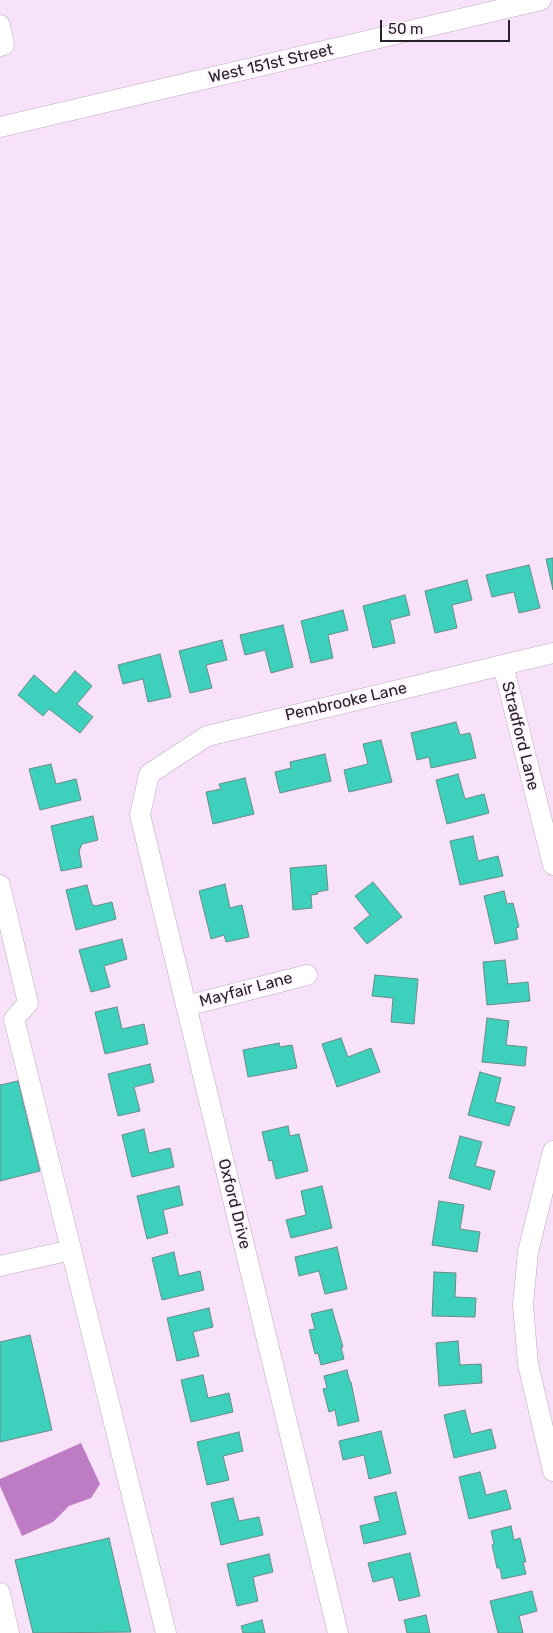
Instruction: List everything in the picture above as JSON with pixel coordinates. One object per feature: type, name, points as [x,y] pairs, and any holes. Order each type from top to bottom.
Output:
[{"type":"street","name":"West 151st Street","points":[[0,127],[541,0]]},
{"type":"street","points":[[0,25],[4,45],[0,46]]},
{"type":"street","name":"Pembrooke Lane","points":[[149,774],[207,736],[553,653]]},
{"type":"street","name":"Stradford Lane","points":[[503,665],[553,865]]},
{"type":"street","name":"Oxford Drive","points":[[149,774],[140,815],[338,1633]]},
{"type":"street","points":[[0,885],[28,1003],[14,1018],[166,1633]]},
{"type":"street","name":"Mayfair Lane","points":[[186,1006],[307,975]]},
{"type":"street","points":[[553,1151],[528,1252],[523,1305],[528,1364],[553,1471]]},
{"type":"street","points":[[0,1266],[71,1250]]},
{"type":"street","points":[[0,1593],[5,1630]]},
{"type":"shaded area","points":[[81,1443],[100,1484],[91,1498],[69,1506],[53,1522],[22,1536],[0,1486],[0,1479]]},
{"type":"building","points":[[553,558],[553,590],[546,559]]},
{"type":"building","points":[[529,565],[540,608],[519,613],[514,592],[492,597],[486,575]]},
{"type":"building","points":[[467,580],[472,600],[452,605],[457,628],[435,633],[425,591]]},
{"type":"building","points":[[405,595],[410,615],[390,620],[395,643],[373,648],[363,606]]},
{"type":"building","points":[[343,610],[348,630],[328,635],[333,658],[311,663],[301,621]]},
{"type":"building","points":[[283,625],[293,667],[271,673],[265,650],[245,655],[240,635]]},
{"type":"building","points":[[222,640],[227,660],[206,665],[212,688],[190,693],[179,651]]},
{"type":"building","points":[[160,654],[171,697],[148,702],[143,679],[123,684],[118,665]]},
{"type":"building","points":[[75,671],[92,686],[77,704],[93,717],[80,733],[49,709],[43,716],[18,695],[34,675],[56,694]]},
{"type":"building","points":[[456,722],[460,735],[470,733],[476,758],[431,768],[429,757],[417,760],[411,733]]},
{"type":"building","points":[[381,740],[392,782],[349,792],[344,770],[368,764],[363,744]]},
{"type":"building","points":[[325,754],[331,781],[280,793],[275,772],[291,768],[290,762]]},
{"type":"building","points":[[51,764],[56,784],[76,779],[81,800],[40,810],[29,769]]},
{"type":"building","points":[[458,774],[465,799],[484,794],[489,813],[447,824],[436,780]]},
{"type":"building","points":[[245,778],[254,814],[213,824],[206,792],[221,789],[219,784]]},
{"type":"building","points":[[93,816],[98,840],[82,844],[79,851],[82,867],[61,871],[51,826]]},
{"type":"building","points":[[473,836],[478,861],[498,856],[503,876],[460,885],[450,841]]},
{"type":"building","points":[[326,865],[328,890],[311,895],[312,908],[293,910],[290,868]]},
{"type":"building","points":[[373,882],[402,917],[367,944],[354,928],[370,915],[355,896]]},
{"type":"building","points":[[225,884],[230,908],[242,905],[249,937],[226,942],[224,935],[211,939],[199,891]]},
{"type":"building","points":[[87,885],[92,904],[95,906],[112,902],[116,919],[76,930],[66,890]]},
{"type":"building","points":[[504,891],[507,904],[513,903],[519,927],[516,928],[518,939],[495,944],[484,896]]},
{"type":"building","points":[[122,939],[127,959],[104,966],[110,987],[91,992],[79,950]]},
{"type":"building","points":[[505,960],[508,984],[528,982],[530,1001],[487,1005],[483,962]]},
{"type":"building","points":[[375,975],[418,979],[414,1024],[391,1022],[393,998],[372,996]]},
{"type":"building","points":[[117,1007],[122,1029],[144,1024],[148,1044],[105,1054],[95,1012]]},
{"type":"building","points":[[487,1018],[509,1021],[506,1045],[527,1047],[525,1066],[482,1062]]},
{"type":"building","points":[[341,1038],[348,1057],[371,1048],[380,1072],[337,1087],[322,1044]]},
{"type":"building","points":[[279,1043],[280,1047],[292,1045],[297,1068],[248,1077],[243,1050]]},
{"type":"building","points":[[150,1064],[154,1082],[134,1087],[140,1111],[118,1116],[108,1074]]},
{"type":"building","points":[[480,1072],[501,1078],[495,1102],[515,1107],[509,1126],[468,1115]]},
{"type":"building","points":[[18,1081],[40,1171],[0,1181],[0,1085]]},
{"type":"building","points":[[288,1126],[290,1136],[299,1134],[308,1171],[276,1179],[272,1160],[269,1161],[262,1132]]},
{"type":"building","points":[[144,1129],[149,1153],[170,1148],[174,1167],[132,1177],[122,1135]]},
{"type":"building","points":[[460,1136],[482,1142],[475,1166],[495,1171],[490,1190],[449,1178]]},
{"type":"building","points":[[179,1186],[183,1205],[163,1210],[168,1233],[147,1239],[137,1196]]},
{"type":"building","points":[[322,1186],[332,1228],[291,1238],[286,1220],[306,1215],[301,1191]]},
{"type":"building","points":[[439,1201],[464,1205],[460,1229],[480,1232],[477,1252],[432,1245]]},
{"type":"building","points":[[337,1247],[347,1289],[325,1294],[319,1271],[299,1276],[295,1257]]},
{"type":"building","points":[[174,1252],[179,1276],[200,1271],[204,1290],[162,1300],[152,1258]]},
{"type":"building","points":[[434,1272],[456,1273],[455,1297],[476,1298],[475,1317],[432,1316]]},
{"type":"building","points":[[209,1308],[213,1327],[193,1332],[199,1356],[177,1361],[167,1318]]},
{"type":"building","points":[[332,1309],[343,1347],[341,1347],[344,1359],[321,1365],[318,1353],[315,1354],[309,1330],[315,1329],[311,1314]]},
{"type":"building","points":[[30,1335],[52,1430],[0,1442],[0,1342]]},
{"type":"building","points":[[458,1341],[460,1365],[481,1364],[482,1383],[439,1386],[436,1343]]},
{"type":"building","points":[[347,1370],[359,1421],[338,1426],[335,1410],[329,1412],[323,1389],[327,1388],[324,1376]]},
{"type":"building","points":[[203,1375],[208,1398],[229,1393],[233,1412],[191,1422],[181,1380]]},
{"type":"building","points":[[465,1410],[471,1434],[491,1429],[496,1448],[454,1458],[444,1415]]},
{"type":"building","points":[[381,1431],[391,1473],[369,1479],[364,1455],[343,1460],[339,1441]]},
{"type":"building","points":[[239,1432],[243,1451],[223,1456],[229,1480],[207,1485],[197,1442]]},
{"type":"building","points":[[480,1472],[486,1495],[506,1490],[511,1509],[469,1519],[459,1477]]},
{"type":"building","points":[[396,1492],[406,1534],[364,1544],[360,1526],[380,1521],[374,1497]]},
{"type":"building","points":[[233,1498],[239,1521],[259,1517],[263,1535],[221,1545],[211,1503]]},
{"type":"building","points":[[511,1526],[514,1540],[520,1538],[526,1562],[523,1562],[526,1574],[502,1579],[500,1568],[497,1568],[491,1531]]},
{"type":"building","points":[[109,1538],[131,1632],[33,1633],[15,1560]]},
{"type":"building","points":[[410,1553],[420,1596],[399,1601],[393,1577],[373,1582],[368,1563]]},
{"type":"building","points":[[269,1554],[273,1572],[253,1577],[258,1601],[237,1606],[227,1564]]},
{"type":"building","points":[[532,1591],[537,1611],[519,1616],[523,1633],[498,1633],[490,1601]]},
{"type":"building","points":[[426,1615],[430,1633],[407,1633],[404,1620]]},
{"type":"building","points":[[262,1620],[265,1633],[243,1633],[241,1626]]}]
